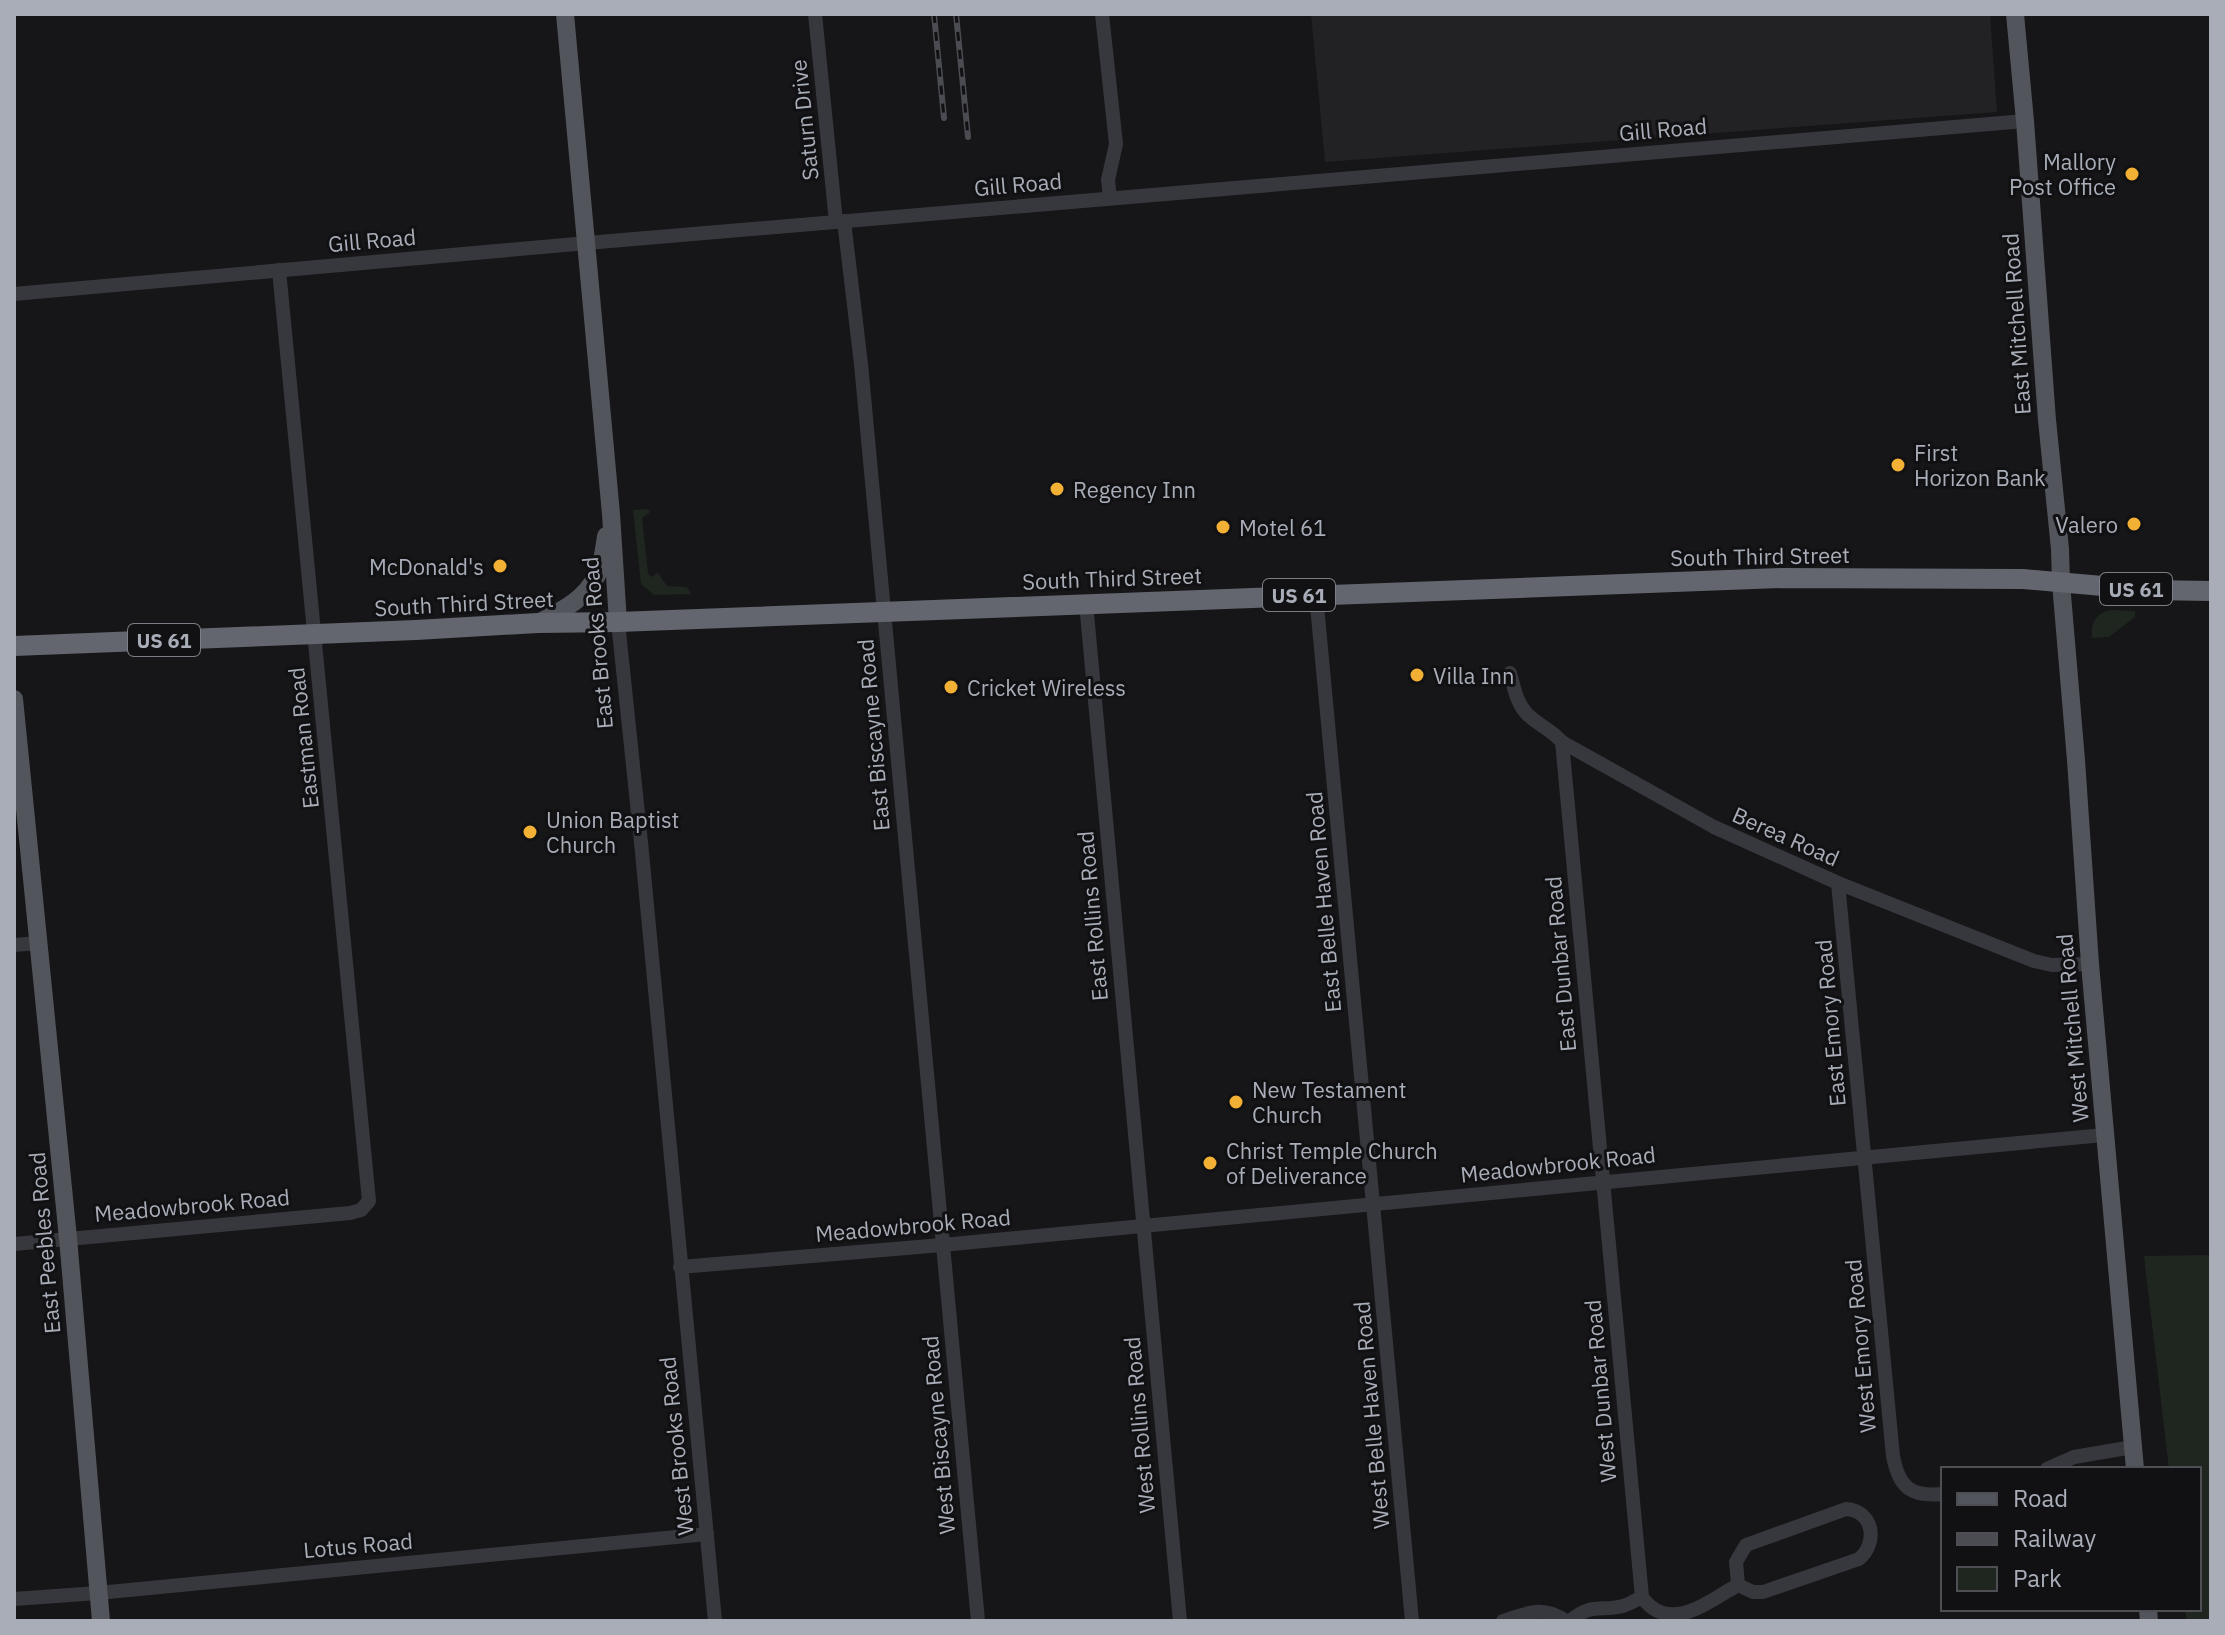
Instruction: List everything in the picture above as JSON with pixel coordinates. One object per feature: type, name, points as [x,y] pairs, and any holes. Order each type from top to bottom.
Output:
[{"type":"highway","name":"South Third Street","points":[[14,646],[538,623],[1782,578],[2023,579],[2148,590],[2211,591]]},
{"type":"main road","name":"East Brooks Road","points":[[565,14],[611,514],[618,622]]},
{"type":"main road","name":"East Mitchell Road","points":[[2015,14],[2061,583]]},
{"type":"main road","points":[[538,623],[566,609],[585,592],[596,576],[611,514]]},
{"type":"main road","name":"West Mitchell Road","points":[[2061,583],[2104,1135],[2135,1467]]},
{"type":"main road","name":"East Peebles Road","points":[[14,699],[68,1238],[101,1621]]},
{"type":"street","name":"Saturn Drive","points":[[815,14],[840,221]]},
{"type":"street","points":[[1102,14],[1116,144],[1108,180],[1110,198]]},
{"type":"street","name":"Gill Road","points":[[14,294],[2025,121]]},
{"type":"street","name":"East Biscayne Road","points":[[840,221],[861,364],[942,1245]]},
{"type":"street","name":"Eastman Road","points":[[279,270],[369,1201]]},
{"type":"street","name":"East Belle Haven Road","points":[[1316,595],[1374,1205]]},
{"type":"street","name":"East Rollins Road","points":[[1086,603],[1143,1225]]},
{"type":"street","name":"East Brooks Road","points":[[618,622],[680,1267]]},
{"type":"street","name":"Berea Road","points":[[1510,673],[1515,693],[1528,714],[1554,732],[1562,742],[1714,827],[1838,883],[2034,961],[2052,965],[2090,964]]},
{"type":"street","name":"East Dunbar Road","points":[[1562,742],[1602,1181]]},
{"type":"street","name":"East Emory Road","points":[[1838,883],[1864,1158]]},
{"type":"street","points":[[14,945],[39,943]]},
{"type":"street","name":"Meadowbrook Road","points":[[680,1267],[2104,1135]]},
{"type":"street","name":"West Emory Road","points":[[1864,1158],[1896,1469],[1912,1491],[1921,1495],[1941,1494]]},
{"type":"street","name":"West Dunbar Road","points":[[1602,1181],[1642,1597]]},
{"type":"street","name":"Meadowbrook Road","points":[[14,1244],[350,1213],[361,1210],[369,1201]]},
{"type":"street","name":"West Belle Haven Road","points":[[1374,1205],[1412,1621]]},
{"type":"street","name":"West Rollins Road","points":[[1143,1225],[1180,1621]]},
{"type":"street","name":"West Biscayne Road","points":[[942,1245],[978,1621]]},
{"type":"street","name":"West Brooks Road","points":[[680,1267],[715,1621]]},
{"type":"street","points":[[2052,1467],[2074,1457],[2133,1447]]},
{"type":"street","points":[[1850,1509],[1863,1517],[1871,1528],[1871,1543],[1859,1559],[1763,1592],[1753,1592],[1738,1585],[1736,1562],[1741,1550],[1751,1542],[1850,1509]]},
{"type":"street","name":"Lotus Road","points":[[14,1599],[707,1534]]},
{"type":"street","points":[[1503,1621],[1540,1611],[1568,1621],[1591,1609],[1624,1614],[1642,1597],[1657,1611],[1680,1614],[1698,1608],[1738,1585]]},
{"type":"shaded area","points":[[1311,14],[1990,14],[1997,112],[1325,162]]},
{"type":"green space","points":[[648,509],[650,512],[642,518],[648,573],[651,577],[658,573],[667,586],[687,587],[691,594],[654,595],[641,584],[633,510]]},
{"type":"green space","points":[[2110,610],[2135,611],[2135,617],[2109,637],[2092,638],[2095,620]]},
{"type":"green space","points":[[2211,1255],[2211,1621],[2187,1621],[2185,1611],[2201,1611],[2201,1467],[2169,1467],[2144,1256]]},
{"type":"railway","points":[[934,14],[944,118]]},
{"type":"railway","points":[[956,14],[968,137]]},
{"type":"place","name":"Mallory Post Office","points":[[2132,174]]},
{"type":"place","name":"First Horizon Bank","points":[[1898,465]]},
{"type":"place","name":"Regency Inn","points":[[1057,489]]},
{"type":"place","name":"Valero","points":[[2134,524]]},
{"type":"place","name":"Motel 61","points":[[1223,527]]},
{"type":"place","name":"McDonald's","points":[[500,566]]},
{"type":"place","name":"Villa Inn","points":[[1417,675]]},
{"type":"place","name":"Cricket Wireless","points":[[951,687]]},
{"type":"place","name":"Union Baptist Church","points":[[530,832]]},
{"type":"place","name":"New Testament Church","points":[[1236,1102]]},
{"type":"place","name":"Christ Temple Church of Deliverance","points":[[1210,1163]]}]
